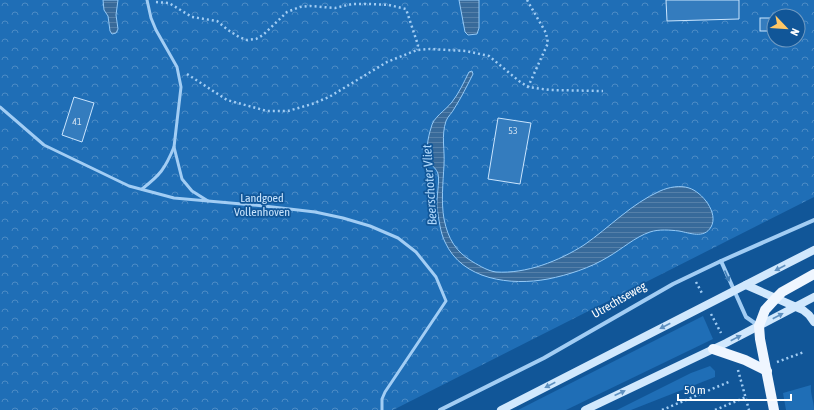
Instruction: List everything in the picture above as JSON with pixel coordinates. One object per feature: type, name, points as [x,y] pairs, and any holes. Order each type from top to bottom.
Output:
[{"type":"main road","points":[[502,410],[814,250]]},
{"type":"main road","points":[[774,410],[760,339],[759,326],[765,310],[782,292],[814,274]]},
{"type":"main road","points":[[746,285],[796,306],[809,315],[814,322]]},
{"type":"main road","points":[[585,410],[713,349],[814,297]]},
{"type":"main road","points":[[713,349],[732,357],[745,360],[767,371]]},
{"type":"street","name":"Utrechtseweg","points":[[440,410],[544,358],[672,284],[814,220]]},
{"type":"street","points":[[721,261],[746,317],[759,326]]},
{"type":"lane","points":[[142,190],[157,178],[167,164],[174,147],[181,88],[177,68],[156,30],[151,18],[147,1]]},
{"type":"lane","points":[[0,107],[44,145],[129,186],[174,198],[315,212],[343,218],[370,226],[398,238],[416,252],[436,277],[446,301],[385,392],[382,399],[382,410]]},
{"type":"lane","points":[[174,147],[182,179],[192,191],[209,202]]},
{"type":"path","points":[[527,0],[546,33],[548,43],[528,87]]},
{"type":"path","points":[[147,1],[169,3],[192,17],[217,21],[228,30],[247,40],[256,39],[263,36],[287,12],[300,7],[310,6],[335,8],[352,4],[389,5],[406,9],[418,45],[417,50]]},
{"type":"path","points":[[177,68],[228,100],[267,111],[288,111],[312,104],[329,97],[387,62],[417,50],[430,49],[466,51],[489,56],[528,87],[550,90],[603,91]]},
{"type":"path","points":[[776,363],[804,352]]},
{"type":"path","points":[[732,357],[740,375],[749,410]]},
{"type":"path","points":[[662,410],[731,380]]},
{"type":"path","points":[[715,410],[746,397]]},
{"type":"green space","name":"Landgoed Vollenhoven","points":[[0,0],[814,0],[814,197],[393,410],[0,410]]},
{"type":"green space","points":[[703,316],[713,339],[566,410],[518,410]]},
{"type":"green space","points":[[710,366],[715,371],[715,377],[631,410],[617,410],[691,373]]},
{"type":"green space","points":[[811,385],[814,410],[786,410],[783,393]]},
{"type":"shaded area","points":[[103,0],[118,0],[116,15],[118,29],[116,33],[112,34],[110,31],[108,16],[104,10]]},
{"type":"shaded area","points":[[459,0],[479,0],[479,28],[477,34],[468,35],[465,32]]},
{"type":"shaded area","points":[[472,71],[473,74],[459,101],[447,119],[445,127],[443,138],[444,159],[442,199],[444,219],[450,239],[462,254],[473,262],[490,271],[507,272],[530,269],[553,261],[584,245],[649,196],[674,187],[689,188],[704,198],[713,216],[711,227],[708,231],[701,234],[668,230],[657,230],[650,232],[639,237],[594,265],[548,279],[519,282],[504,280],[475,272],[463,265],[453,255],[442,234],[437,208],[439,181],[438,174],[436,169],[429,162],[427,145],[432,124],[452,102],[469,72]]},
{"type":"building","points":[[666,0],[739,0],[739,19],[667,21]]},
{"type":"building","points":[[760,18],[766,18],[766,31],[760,31]]},
{"type":"building","points":[[74,97],[94,103],[82,142],[62,135]]},
{"type":"building","points":[[498,118],[531,123],[520,184],[488,179]]},
{"type":"water label","name":"Beerschoter Vliet","points":[[429,185]]}]
